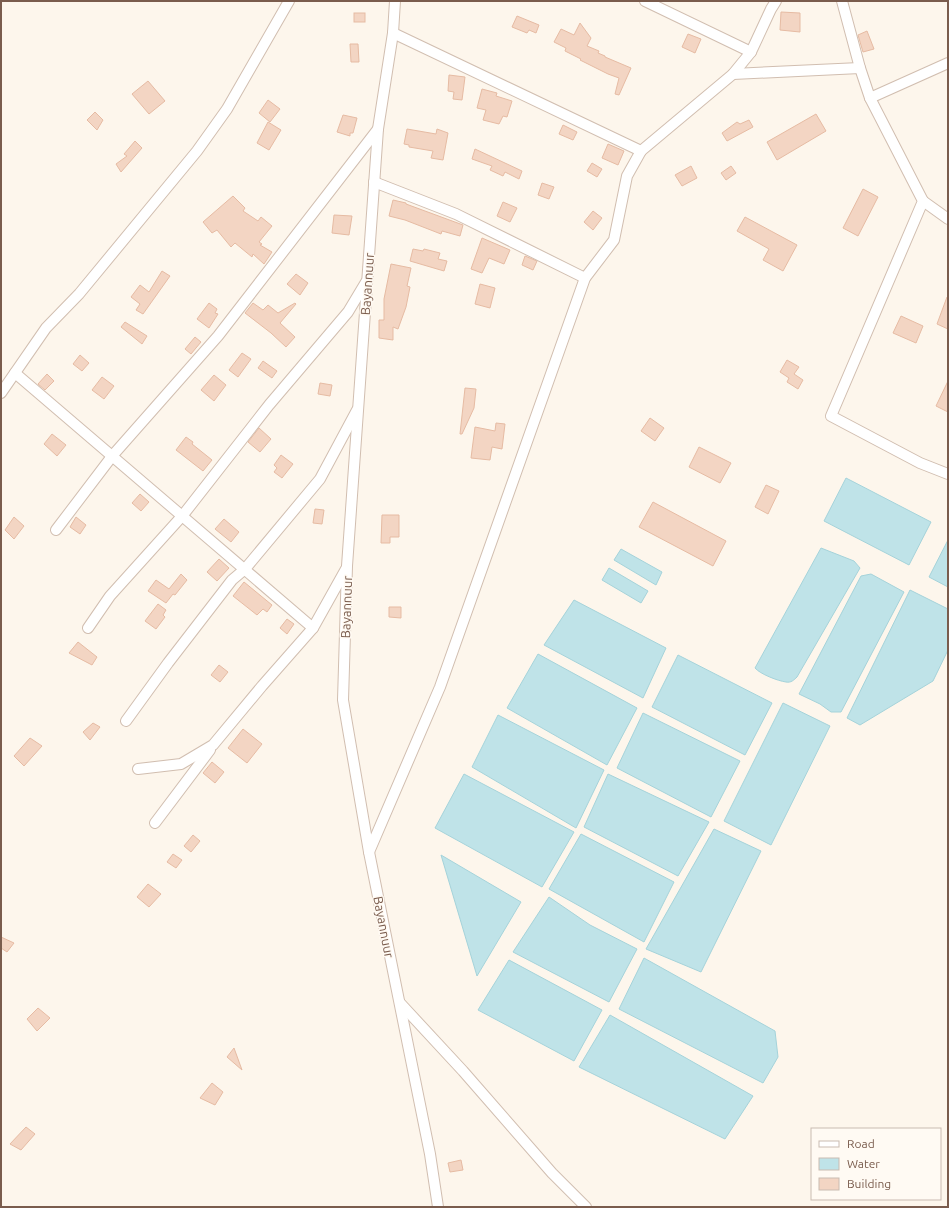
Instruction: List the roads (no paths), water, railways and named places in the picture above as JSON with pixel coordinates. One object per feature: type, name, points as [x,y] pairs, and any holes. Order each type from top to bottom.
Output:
[{"type":"street","points":[[1,393],[46,328],[79,294],[197,151],[227,109],[289,1]]},
{"type":"street","name":"Bayannuur","points":[[395,1],[393,33],[378,129],[374,182],[347,566],[343,700],[369,852],[430,1154],[438,1207]]},
{"type":"street","points":[[645,1],[752,52]]},
{"type":"street","points":[[369,852],[440,687],[585,278],[614,240],[627,176],[641,151],[733,74],[752,52],[776,1]]},
{"type":"street","points":[[842,1],[860,68],[870,98],[923,201],[948,219]]},
{"type":"street","points":[[393,33],[641,151]]},
{"type":"street","points":[[870,98],[948,63]]},
{"type":"street","points":[[733,74],[860,68]]},
{"type":"street","points":[[56,530],[112,456],[218,336],[378,129]]},
{"type":"street","points":[[374,182],[456,214],[585,278]]},
{"type":"street","points":[[923,201],[831,416],[920,463],[948,474]]},
{"type":"street","points":[[88,628],[110,596],[182,515],[269,405],[348,312],[367,279]]},
{"type":"street","points":[[15,373],[313,628]]},
{"type":"street","points":[[126,721],[168,663],[232,580],[245,569],[320,479],[358,407]]},
{"type":"street","points":[[155,823],[213,745],[313,628],[347,566]]},
{"type":"street","points":[[138,768],[181,764],[213,745]]},
{"type":"street","points":[[400,1003],[463,1071],[552,1172],[586,1207]]},
{"type":"water","points":[[846,478],[931,522],[909,565],[824,521]]},
{"type":"water","points":[[948,540],[948,587],[929,577]]},
{"type":"water","points":[[821,548],[854,561],[860,568],[797,677],[788,682],[774,679],[761,673],[755,668]]},
{"type":"water","points":[[621,549],[662,572],[656,585],[614,560]]},
{"type":"water","points":[[609,568],[648,591],[641,603],[602,580]]},
{"type":"water","points":[[871,574],[904,592],[841,712],[831,712],[820,704],[799,694],[861,576]]},
{"type":"water","points":[[910,590],[948,609],[948,650],[933,681],[860,725],[847,718]]},
{"type":"water","points":[[574,600],[666,648],[643,698],[544,645]]},
{"type":"water","points":[[538,654],[637,708],[607,765],[507,708]]},
{"type":"water","points":[[678,655],[772,703],[745,755],[652,707]]},
{"type":"water","points":[[783,703],[830,726],[771,845],[724,821]]},
{"type":"water","points":[[643,713],[740,761],[711,817],[617,768]]},
{"type":"water","points":[[498,715],[604,770],[576,828],[472,767]]},
{"type":"water","points":[[464,774],[574,832],[542,887],[435,828]]},
{"type":"water","points":[[608,774],[709,822],[678,876],[584,827]]},
{"type":"water","points":[[714,829],[761,851],[701,972],[646,949]]},
{"type":"water","points":[[581,834],[674,882],[644,942],[549,889]]},
{"type":"water","points":[[441,855],[521,902],[477,976]]},
{"type":"water","points":[[549,897],[590,925],[637,949],[609,1002],[513,952]]},
{"type":"water","points":[[644,958],[775,1031],[778,1057],[763,1083],[619,1009]]},
{"type":"water","points":[[509,960],[602,1010],[574,1061],[478,1010]]},
{"type":"water","points":[[610,1015],[753,1096],[725,1139],[579,1067]]}]
